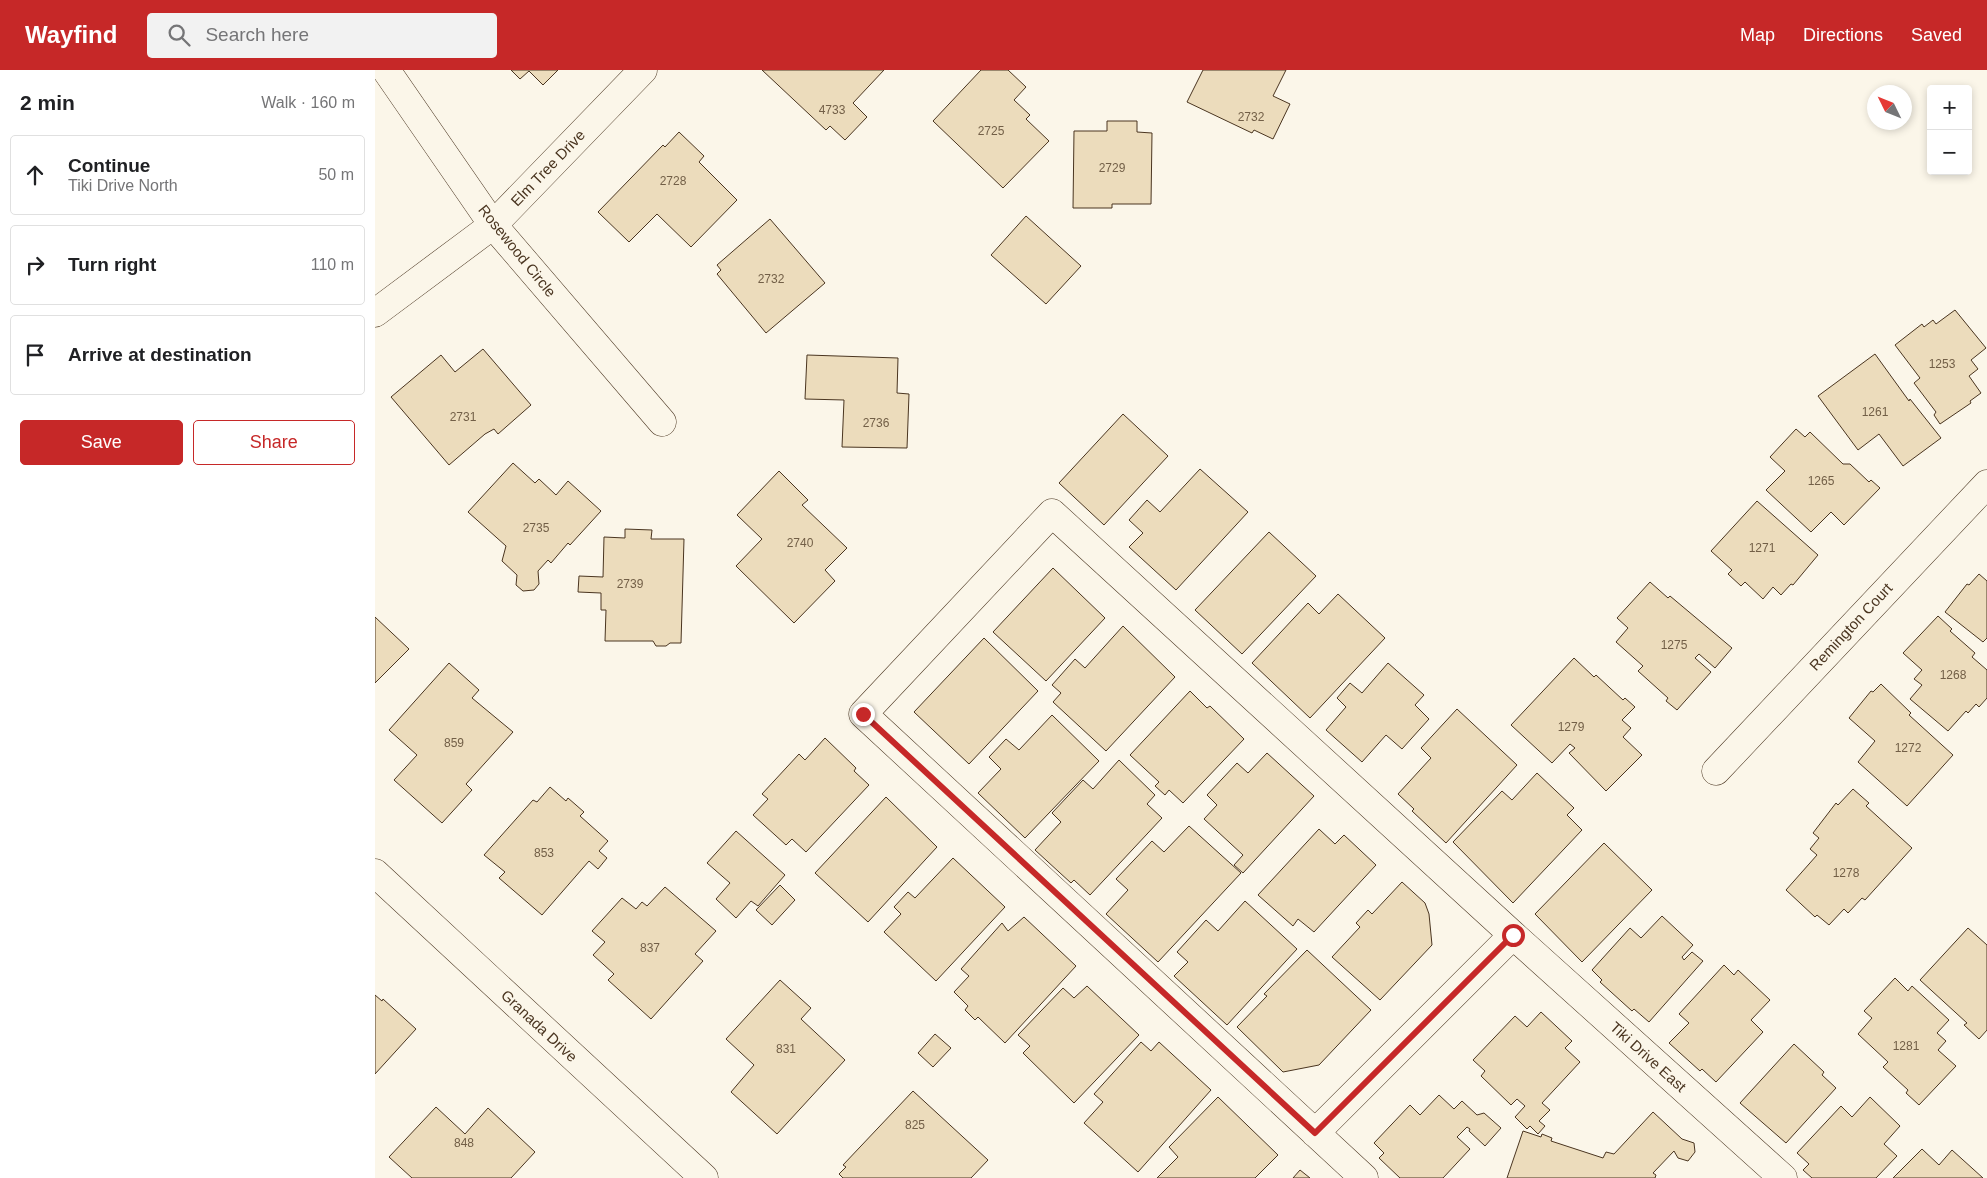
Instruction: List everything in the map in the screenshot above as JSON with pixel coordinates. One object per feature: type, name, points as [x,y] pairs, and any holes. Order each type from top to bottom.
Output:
[{"type":"street","name":"Rosewood Circle","points":[[386,70],[493,225],[663,422]]},
{"type":"street","name":"Elm Tree Drive","points":[[375,313],[493,225],[643,70]]},
{"type":"street","name":"Remington Court","points":[[1716,771],[1987,484]]},
{"type":"street","name":"Tiki Drive East","points":[[1315,1133],[863,714],[1052,514],[1513,935],[1783,1178]]},
{"type":"street","name":"Granada Drive","points":[[375,873],[705,1178]]},
{"type":"street","points":[[1364,1178],[1315,1133],[1513,935]]},
{"type":"building","points":[[511,70],[558,70],[543,85],[529,71],[520,79]]},
{"type":"building","points":[[762,70],[884,70],[853,103],[867,117],[845,140],[830,126],[826,130]]},
{"type":"building","points":[[981,70],[1008,70],[1026,87],[1014,100],[1030,115],[1026,119],[1049,141],[1003,188],[933,121]]},
{"type":"building","points":[[1203,70],[1286,70],[1273,96],[1290,104],[1273,139],[1254,130],[1252,133],[1187,102]]},
{"type":"building","points":[[1107,121],[1137,121],[1137,132],[1152,133],[1151,204],[1112,204],[1112,208],[1073,208],[1074,131],[1107,131]]},
{"type":"building","points":[[679,132],[704,156],[699,162],[737,200],[691,247],[657,214],[629,242],[598,212],[663,145],[665,147]]},
{"type":"building","points":[[1026,216],[1081,266],[1046,304],[991,255]]},
{"type":"building","points":[[770,219],[825,283],[766,333],[717,274],[721,270],[717,265]]},
{"type":"building","points":[[1955,310],[1986,348],[1971,360],[1978,369],[1969,376],[1981,393],[1970,401],[1971,403],[1940,424],[1934,415],[1936,412],[1914,383],[1920,378],[1895,345],[1922,324],[1924,327],[1933,320],[1936,324]]},
{"type":"building","points":[[483,349],[531,405],[498,434],[494,429],[485,434],[449,465],[391,397],[441,355],[455,372]]},
{"type":"building","points":[[1875,354],[1909,401],[1910,399],[1941,438],[1903,466],[1879,434],[1858,450],[1818,396]]},
{"type":"building","points":[[807,355],[898,358],[897,393],[909,394],[907,448],[842,447],[844,400],[805,399]]},
{"type":"building","points":[[1123,414],[1168,456],[1104,525],[1059,483]]},
{"type":"building","points":[[1796,429],[1805,437],[1810,432],[1843,464],[1850,464],[1869,482],[1871,480],[1880,488],[1844,525],[1831,512],[1811,532],[1766,490],[1785,471],[1770,457]]},
{"type":"building","points":[[513,463],[535,483],[539,479],[556,495],[568,481],[601,511],[570,545],[568,543],[551,563],[548,560],[538,571],[539,584],[534,590],[523,591],[516,585],[517,575],[502,561],[506,546],[468,512]]},
{"type":"building","points":[[1200,469],[1248,512],[1176,590],[1129,547],[1143,533],[1129,520],[1147,500],[1160,512]]},
{"type":"building","points":[[779,471],[808,500],[802,505],[847,548],[825,570],[835,581],[794,623],[736,566],[762,539],[737,515]]},
{"type":"building","points":[[1757,501],[1818,555],[1793,585],[1791,584],[1781,595],[1773,587],[1763,599],[1745,582],[1741,586],[1728,574],[1732,570],[1711,551]]},
{"type":"building","points":[[625,529],[652,530],[651,539],[684,539],[681,643],[656,646],[653,641],[605,641],[606,610],[601,610],[601,593],[578,592],[579,576],[603,577],[604,537],[625,538]]},
{"type":"building","points":[[1269,532],[1316,576],[1242,654],[1195,610]]},
{"type":"building","points":[[1053,568],[1105,618],[1046,681],[993,632]]},
{"type":"building","points":[[1979,574],[1987,581],[1987,638],[1983,642],[1945,612],[1967,584],[1969,585]]},
{"type":"building","points":[[1650,582],[1668,598],[1670,596],[1732,648],[1715,668],[1699,654],[1695,658],[1711,672],[1677,710],[1666,701],[1668,698],[1638,671],[1643,666],[1616,642],[1628,628],[1617,618]]},
{"type":"building","points":[[1338,594],[1385,638],[1310,718],[1252,663],[1308,603],[1319,614]]},
{"type":"building","points":[[1938,616],[1952,629],[1950,631],[1975,653],[1972,657],[1987,670],[1987,698],[1979,707],[1976,704],[1968,713],[1966,711],[1948,731],[1910,699],[1922,685],[1914,679],[1922,670],[1903,653]]},
{"type":"building","points":[[375,617],[409,649],[375,683]]},
{"type":"building","points":[[1123,626],[1175,677],[1106,751],[1053,702],[1061,693],[1052,685],[1075,659],[1085,668]]},
{"type":"building","points":[[984,638],[1038,691],[969,764],[914,712]]},
{"type":"building","points":[[1574,658],[1594,677],[1596,675],[1623,700],[1625,698],[1635,707],[1622,720],[1631,728],[1623,737],[1642,755],[1606,791],[1569,753],[1575,748],[1570,744],[1552,763],[1511,725]]},
{"type":"building","points":[[449,663],[479,690],[472,698],[513,732],[466,784],[472,790],[442,823],[394,780],[417,755],[389,730]]},
{"type":"building","points":[[1388,663],[1424,695],[1415,705],[1429,719],[1402,749],[1386,735],[1362,762],[1326,730],[1346,707],[1337,698],[1350,683],[1362,693]]},
{"type":"building","points":[[1881,684],[1911,713],[1909,715],[1953,755],[1907,806],[1858,762],[1875,741],[1849,718],[1871,691],[1873,692]]},
{"type":"building","points":[[1190,691],[1207,708],[1210,706],[1244,739],[1183,803],[1169,790],[1165,795],[1155,786],[1159,782],[1130,755]]},
{"type":"building","points":[[1457,709],[1517,765],[1446,843],[1412,811],[1414,809],[1398,794],[1431,758],[1421,748]]},
{"type":"building","points":[[1052,715],[1099,761],[1025,838],[978,793],[1001,769],[989,757],[1006,739],[1019,750]]},
{"type":"building","points":[[825,738],[856,768],[854,771],[869,785],[806,852],[792,839],[786,845],[753,815],[768,799],[762,794],[799,754],[805,760]]},
{"type":"building","points":[[1267,753],[1314,796],[1243,873],[1234,865],[1243,855],[1204,819],[1217,805],[1207,795],[1237,763],[1248,773]]},
{"type":"building","points":[[1119,760],[1155,795],[1147,804],[1162,818],[1090,895],[1074,880],[1071,883],[1035,850],[1061,822],[1052,813],[1083,780],[1093,789]]},
{"type":"building","points":[[1537,773],[1574,808],[1567,815],[1582,830],[1513,903],[1453,842],[1502,791],[1512,800]]},
{"type":"building","points":[[550,787],[566,801],[568,798],[584,812],[580,816],[608,841],[599,851],[607,858],[598,869],[589,861],[542,915],[499,878],[505,872],[484,855],[533,800],[537,802]]},
{"type":"building","points":[[1853,789],[1869,803],[1866,806],[1912,848],[1865,900],[1862,898],[1848,913],[1844,909],[1829,925],[1817,915],[1815,917],[1786,890],[1817,855],[1810,849],[1819,838],[1813,833],[1836,803],[1838,805]]},
{"type":"building","points":[[886,797],[937,847],[868,922],[815,873]]},
{"type":"building","points":[[1189,826],[1241,873],[1158,962],[1106,914],[1128,890],[1116,879],[1152,841],[1164,852]]},
{"type":"building","points":[[1319,829],[1335,844],[1344,835],[1376,865],[1314,932],[1298,919],[1293,926],[1258,895]]},
{"type":"building","points":[[736,831],[785,875],[758,906],[751,901],[736,918],[716,899],[730,883],[707,863]]},
{"type":"building","points":[[1604,843],[1652,890],[1582,962],[1535,914]]},
{"type":"building","points":[[953,858],[1005,907],[936,981],[884,932],[901,914],[894,907],[908,892],[915,898]]},
{"type":"building","points":[[1402,882],[1425,903],[1429,914],[1432,945],[1380,1000],[1332,957],[1360,927],[1356,923],[1368,910],[1372,914]]},
{"type":"building","points":[[780,885],[795,900],[772,925],[756,910]]},
{"type":"building","points":[[665,887],[716,931],[695,954],[703,961],[651,1019],[608,980],[614,974],[593,955],[605,942],[592,931],[622,898],[636,909],[642,902],[647,906]]},
{"type":"building","points":[[1245,901],[1297,949],[1227,1025],[1174,976],[1188,962],[1177,952],[1206,920],[1218,931]]},
{"type":"building","points":[[1662,916],[1693,945],[1682,957],[1684,960],[1692,952],[1703,961],[1649,1022],[1634,1009],[1632,1011],[1600,982],[1602,980],[1592,970],[1630,928],[1641,938]]},
{"type":"building","points":[[1024,917],[1076,966],[1005,1043],[978,1017],[975,1020],[965,1010],[968,1006],[954,992],[969,976],[961,969],[1002,923],[1008,931]]},
{"type":"building","points":[[1968,928],[1987,945],[1987,1030],[1979,1039],[1964,1025],[1967,1023],[1920,980]]},
{"type":"building","points":[[1307,950],[1371,1010],[1319,1065],[1283,1072],[1237,1027],[1267,996],[1264,994]]},
{"type":"building","points":[[1724,965],[1734,975],[1738,970],[1770,1000],[1751,1020],[1763,1032],[1716,1082],[1702,1069],[1700,1071],[1669,1043],[1689,1023],[1679,1014]]},
{"type":"building","points":[[1895,978],[1908,991],[1912,986],[1949,1020],[1937,1033],[1946,1041],[1938,1050],[1956,1066],[1919,1105],[1906,1093],[1908,1090],[1883,1067],[1888,1062],[1858,1034],[1872,1018],[1864,1011]]},
{"type":"building","points":[[780,980],[811,1008],[801,1019],[845,1060],[777,1134],[731,1092],[754,1065],[726,1039]]},
{"type":"building","points":[[1087,986],[1139,1035],[1074,1103],[1023,1053],[1030,1046],[1018,1035],[1063,988],[1074,998]]},
{"type":"building","points":[[375,995],[382,1001],[383,999],[416,1029],[375,1074]]},
{"type":"building","points":[[1541,1012],[1572,1041],[1565,1048],[1580,1062],[1542,1103],[1550,1110],[1539,1121],[1545,1126],[1538,1134],[1530,1126],[1527,1129],[1515,1117],[1525,1106],[1517,1099],[1511,1105],[1481,1076],[1485,1071],[1473,1060],[1515,1016],[1527,1027]]},
{"type":"building","points":[[935,1034],[951,1048],[933,1067],[918,1053]]},
{"type":"building","points":[[1141,1042],[1151,1051],[1159,1042],[1211,1090],[1138,1172],[1084,1123],[1103,1102],[1094,1094]]},
{"type":"building","points":[[1794,1044],[1824,1072],[1822,1075],[1836,1088],[1786,1143],[1740,1103]]},
{"type":"building","points":[[913,1091],[988,1160],[971,1178],[843,1178],[839,1174],[846,1167],[843,1165]]},
{"type":"building","points":[[1439,1095],[1454,1109],[1462,1101],[1477,1115],[1484,1113],[1501,1128],[1485,1146],[1467,1127],[1457,1137],[1470,1149],[1443,1178],[1400,1178],[1379,1158],[1384,1153],[1374,1143],[1410,1105],[1420,1115]]},
{"type":"building","points":[[1218,1097],[1278,1155],[1255,1178],[1157,1178],[1178,1157],[1169,1147]]},
{"type":"building","points":[[1870,1097],[1900,1126],[1884,1144],[1897,1156],[1876,1178],[1812,1178],[1803,1170],[1809,1164],[1797,1153],[1841,1106],[1852,1117]]},
{"type":"building","points":[[436,1107],[465,1134],[488,1108],[535,1152],[511,1178],[412,1178],[389,1157]]},
{"type":"building","points":[[1653,1112],[1682,1139],[1694,1143],[1695,1152],[1688,1161],[1678,1158],[1674,1151],[1653,1173],[1656,1175],[1655,1178],[1507,1178],[1523,1131],[1541,1137],[1542,1134],[1552,1138],[1551,1141],[1603,1158],[1606,1152],[1614,1154]]},
{"type":"building","points":[[1922,1149],[1939,1165],[1952,1150],[1983,1178],[1893,1178]]},
{"type":"building","points":[[1300,1170],[1310,1178],[1293,1178]]},
{"type":"route","points":[[863,714],[1315,1133],[1513,935]]}]
